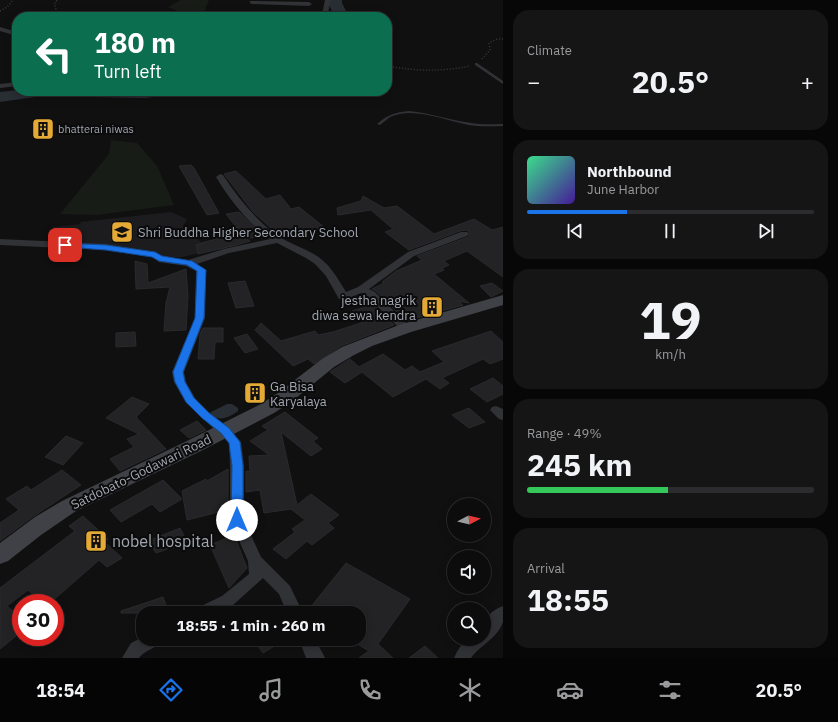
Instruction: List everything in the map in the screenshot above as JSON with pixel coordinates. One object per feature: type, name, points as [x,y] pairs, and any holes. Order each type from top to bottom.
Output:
[{"type":"street","points":[[325,12],[328,0]]},
{"type":"street","points":[[249,12],[252,1],[309,4]]},
{"type":"street","points":[[0,30],[12,33]]},
{"type":"street","points":[[0,86],[12,85]]},
{"type":"street","points":[[220,177],[230,193],[266,230],[278,240],[318,262],[334,279],[343,297],[362,289],[411,254],[464,234]]},
{"type":"street","points":[[189,263],[227,251],[278,240]]},
{"type":"street","points":[[0,242],[106,247],[155,254],[159,258],[189,263],[201,270],[200,318],[178,372],[180,382],[190,400],[205,415],[225,430],[235,442],[237,466],[237,520],[255,561],[257,576],[226,601],[216,606]]},
{"type":"street","points":[[362,289],[371,294],[405,328]]},
{"type":"street","name":"Satdobato-Godawari Road","points":[[0,555],[32,530],[68,507],[166,461],[275,404],[300,386],[328,362],[356,348],[405,328],[503,300]]},
{"type":"street","points":[[255,561],[285,590],[292,606]]},
{"type":"street","points":[[491,627],[497,618],[503,613]]},
{"type":"street","points":[[130,658],[137,648],[141,646]]},
{"type":"street","points":[[309,646],[313,655],[317,658]]},
{"type":"street","points":[[462,658],[472,646]]},
{"type":"lane","points":[[476,64],[503,83]]},
{"type":"lane","points":[[380,124],[386,117],[404,112],[432,115],[467,124],[503,125]]},
{"type":"path","points":[[0,11],[7,7],[13,0]]},
{"type":"path","points":[[56,0],[58,0],[55,2],[55,7],[58,12]]},
{"type":"path","points":[[392,67],[431,71],[453,71],[476,64],[490,50],[489,44],[497,39],[503,39]]},
{"type":"shaded area","points":[[181,0],[209,0],[204,12],[180,12],[168,7]]},
{"type":"shaded area","points":[[111,140],[137,143],[157,166],[174,205],[96,215],[60,214],[109,154]]},
{"type":"shaded area","name":"Shri Buddha Higher Secondary School","points":[[171,212],[187,219],[183,226],[201,242],[210,240],[218,249],[182,257],[158,257],[155,255],[138,255],[57,245],[53,227],[81,224],[80,222]]},
{"type":"shaded area","points":[[227,404],[232,404],[238,408],[238,411],[231,416],[224,418],[217,418],[210,414],[211,412]]},
{"type":"building","points":[[191,165],[219,213],[207,215],[179,166]]},
{"type":"building","points":[[236,171],[266,199],[280,195],[291,209],[299,207],[324,227],[282,236],[279,235],[253,212],[224,174]]},
{"type":"building","points":[[363,196],[384,208],[397,206],[434,234],[474,219],[492,230],[503,227],[503,277],[467,251],[444,261],[449,265],[442,268],[444,270],[434,274],[469,303],[458,301],[463,305],[406,321],[376,291],[372,289],[384,283],[382,282],[396,271],[422,260],[417,256],[468,237],[470,234],[467,230],[460,231],[409,250],[385,232],[393,229],[371,210],[338,215],[337,208],[361,201]]},
{"type":"building","points":[[239,212],[263,235],[247,239],[250,241],[237,245],[198,254],[196,245],[240,232],[226,214]]},
{"type":"building","points":[[135,261],[147,264],[148,283],[186,269],[188,296],[186,330],[164,331],[166,303],[170,287],[136,289]]},
{"type":"building","points":[[245,281],[254,306],[236,308],[228,283]]},
{"type":"building","points":[[492,283],[503,291],[491,297],[480,286]]},
{"type":"building","points":[[362,295],[366,297],[394,325],[341,346],[314,364],[308,359],[293,366],[255,330],[261,323],[281,341],[315,331],[318,335],[333,332],[364,322],[352,311],[365,307],[355,297]]},
{"type":"building","points":[[203,328],[223,328],[223,342],[215,342],[214,359],[198,359],[200,334]]},
{"type":"building","points":[[491,331],[503,342],[503,359],[490,364],[483,359],[442,378],[449,383],[440,389],[426,379],[393,397],[362,372],[345,383],[330,372],[350,359],[359,367],[383,354],[405,370],[412,366],[420,372],[444,362],[432,351]]},
{"type":"building","points":[[135,332],[136,346],[116,347],[116,333]]},
{"type":"building","points":[[247,334],[258,349],[245,353],[234,338]]},
{"type":"building","points":[[493,378],[503,386],[503,394],[487,402],[470,389]]},
{"type":"building","points":[[132,397],[149,404],[136,417],[166,449],[120,471],[110,459],[134,447],[127,439],[139,434],[106,418]]},
{"type":"building","points":[[469,408],[485,422],[469,428],[452,415]]},
{"type":"building","points":[[285,412],[318,438],[313,441],[322,449],[311,456],[281,432],[297,505],[311,494],[339,515],[328,523],[334,528],[312,545],[307,541],[286,559],[273,549],[295,532],[292,529],[305,520],[291,509],[264,513],[260,490],[246,492],[246,471],[250,472],[249,456],[269,455],[250,441],[268,430],[262,426]]},
{"type":"building","points":[[197,421],[206,430],[189,438],[180,430]]},
{"type":"building","points":[[66,436],[83,443],[63,465],[45,457]]},
{"type":"building","points":[[228,469],[228,512],[215,513],[187,520],[182,491],[206,479],[207,481]]},
{"type":"building","points":[[62,470],[81,485],[34,516],[0,541],[0,523],[19,510],[6,499],[27,486],[31,490]]},
{"type":"building","points":[[163,480],[182,499],[160,512],[152,504],[121,522],[110,510]]},
{"type":"building","points":[[83,516],[108,539],[105,542],[122,558],[107,567],[99,560],[60,594],[33,594],[28,590],[23,594],[12,594],[12,602],[7,606],[12,610],[12,639],[0,649],[0,588],[75,531],[69,526]]},
{"type":"building","points":[[180,528],[187,542],[156,553],[148,541]]},
{"type":"building","points":[[234,535],[247,568],[229,588],[210,545]]},
{"type":"building","points":[[346,563],[410,599],[378,644],[393,658],[359,658],[369,651],[361,646],[366,646],[366,606],[312,606]]},
{"type":"building","points":[[163,597],[166,606],[136,606]]},
{"type":"building","points":[[136,606],[136,613],[121,613],[121,611]]},
{"type":"building","points":[[258,646],[274,646],[263,653]]},
{"type":"building","points":[[425,646],[438,658],[409,658]]},
{"type":"waterway","points":[[336,0],[335,3],[340,12]]},
{"type":"waterway","points":[[0,97],[12,95]]},
{"type":"place","name":"bhatterai niwas","points":[[43,129]]},
{"type":"place","name":"Shri Buddha Higher Secondary School","points":[[122,232]]},
{"type":"place","name":"jestha nagrik diwa sewa kendra","points":[[432,307]]},
{"type":"place","name":"Ga Bisa Karyalaya","points":[[255,393]]},
{"type":"place","name":"nobel hospital","points":[[96,541]]},
{"type":"route","points":[[65,245],[106,247],[155,254],[159,258],[189,263],[201,270],[200,318],[178,372],[180,382],[190,400],[205,415],[225,430],[235,442],[237,466],[237,520]]}]
